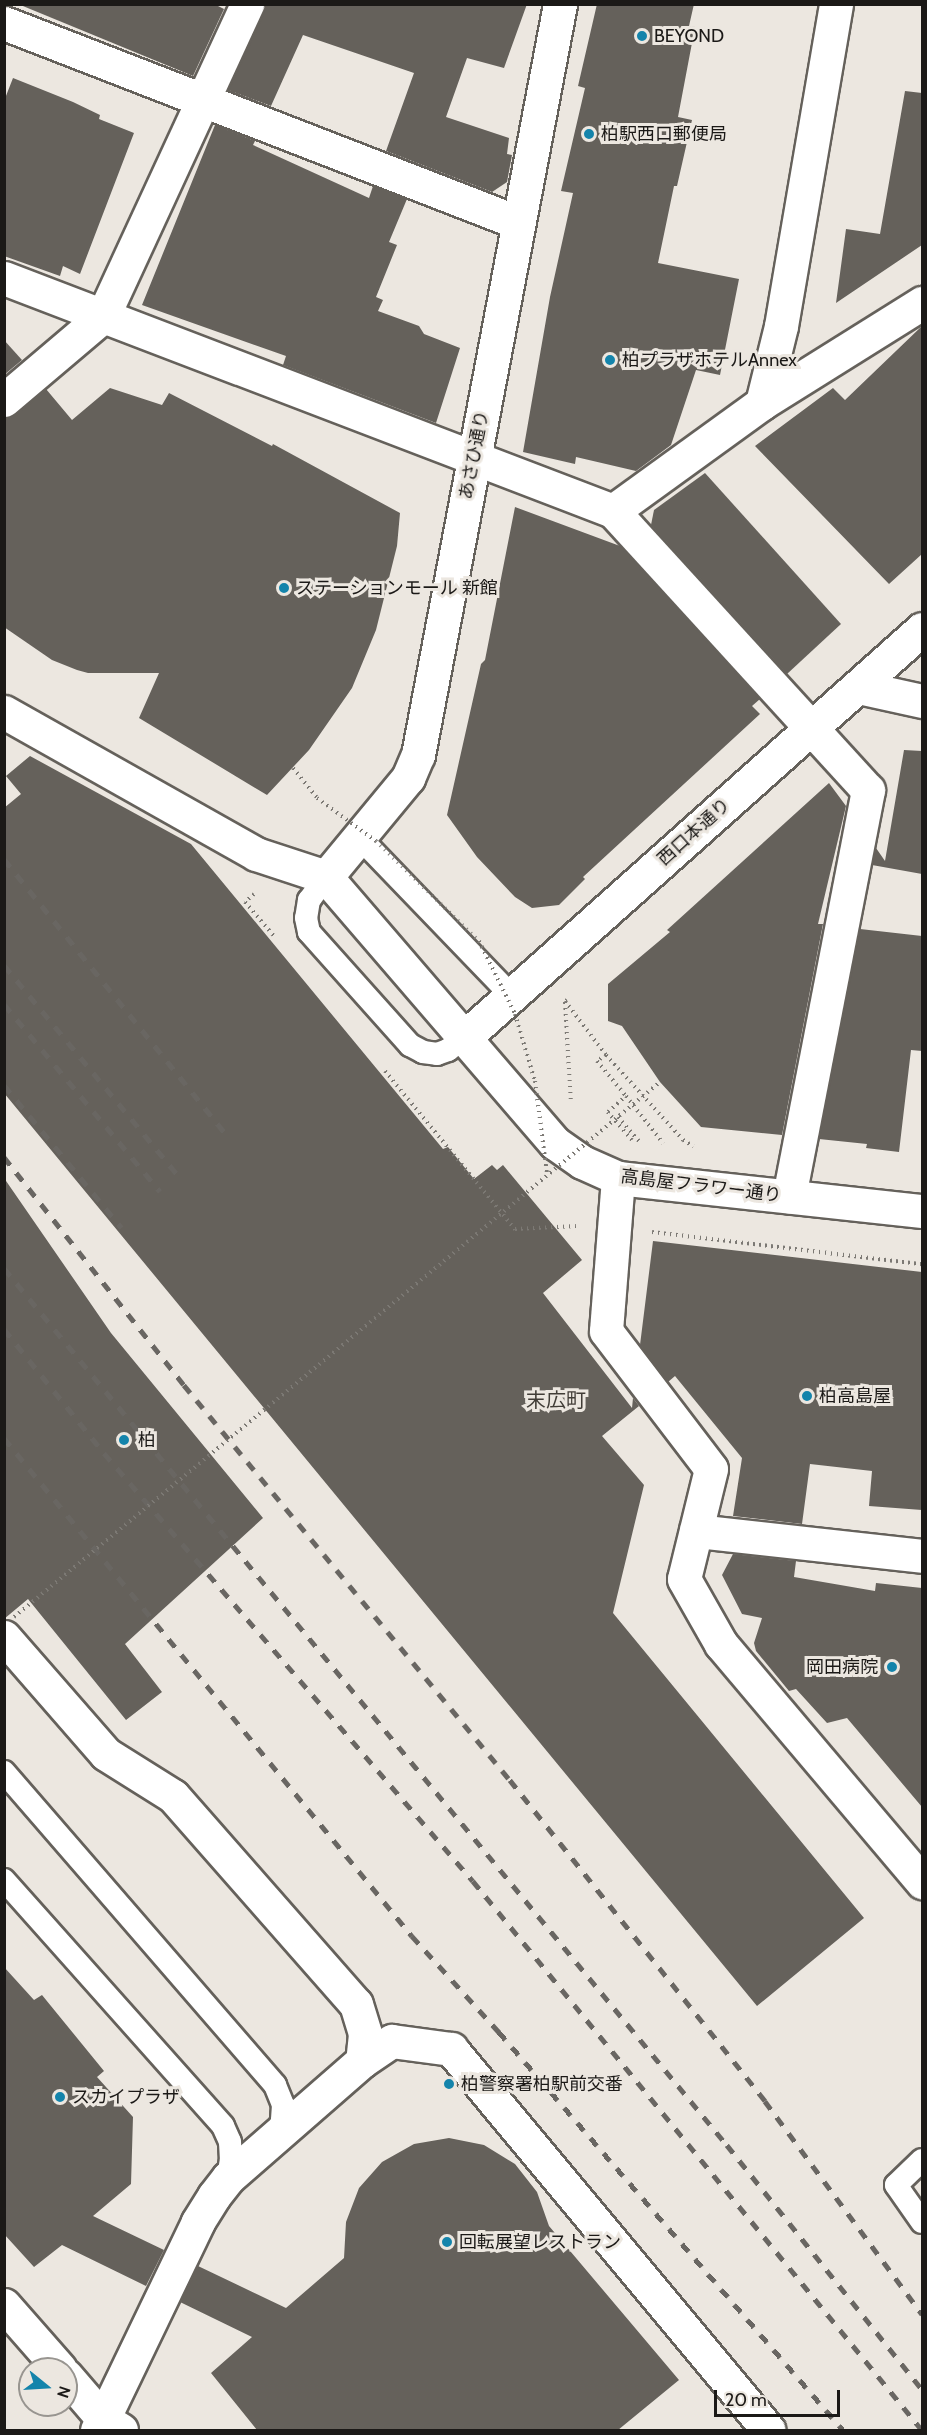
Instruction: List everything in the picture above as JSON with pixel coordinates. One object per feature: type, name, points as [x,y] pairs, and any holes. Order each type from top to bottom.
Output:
[{"type":"street","points":[[4,400],[104,315],[247,4]]},
{"type":"street","name":"あさひ通り","points":[[326,877],[408,778],[418,755],[560,4]]},
{"type":"street","points":[[762,404],[781,326],[836,4]]},
{"type":"street","points":[[4,23],[517,222]]},
{"type":"street","points":[[4,278],[613,511],[868,790],[789,1196]]},
{"type":"street","points":[[613,511],[762,404],[922,303]]},
{"type":"street","name":"西口本通り","points":[[466,1036],[922,628]]},
{"type":"street","points":[[858,687],[922,701]]},
{"type":"street","points":[[4,712],[256,855],[326,877]]},
{"type":"street","name":"高島屋フラワー通り","points":[[326,877],[466,1036],[555,1143],[582,1162],[618,1178],[922,1211]]},
{"type":"street","points":[[618,1178],[606,1331],[711,1469],[684,1579],[722,1644],[922,1882]]},
{"type":"street","points":[[696,1531],[922,1556]]},
{"type":"street","points":[[9,1627],[106,1754],[173,1797],[356,2004],[365,2034],[362,2061]]},
{"type":"street","points":[[78,2391],[107,2427],[198,2222],[228,2178],[362,2061],[392,2040],[450,2049],[769,2430]]},
{"type":"street","points":[[4,2305],[50,2357]]},
{"type":"lane","points":[[359,837],[512,995]]},
{"type":"lane","points":[[326,877],[309,900],[306,918],[309,932],[410,1045],[423,1052],[437,1054],[448,1050],[466,1036]]},
{"type":"lane","points":[[4,1772],[275,2085],[283,2105],[282,2121],[276,2137]]},
{"type":"lane","points":[[4,1880],[223,2126],[230,2142],[231,2159],[228,2178]]},
{"type":"lane","points":[[922,2160],[896,2185],[922,2222]]},
{"type":"path","points":[[293,768],[317,798],[376,841],[479,941],[515,1014],[535,1081],[547,1174]]},
{"type":"path","points":[[565,1001],[574,993]]},
{"type":"path","points":[[565,1001],[606,1055],[683,1140],[716,1158],[714,1188]]},
{"type":"path","points":[[565,1001],[572,1107]]},
{"type":"path","points":[[606,1055],[597,1061],[665,1145],[659,1151]]},
{"type":"path","points":[[9,1627],[547,1174],[660,1082]]},
{"type":"path","points":[[626,1096],[608,1112],[638,1147]]},
{"type":"path","points":[[618,1117],[647,1149]]},
{"type":"path","points":[[574,1142],[574,1153]]},
{"type":"building","points":[[18,4],[214,4],[224,9],[193,76]]},
{"type":"building","points":[[265,4],[527,4],[504,68],[467,58],[446,117],[509,138],[507,154],[512,155],[507,182],[492,192],[386,151],[414,73],[303,35],[271,106],[228,90]]},
{"type":"building","points":[[597,4],[694,4],[689,26],[695,27],[678,117],[692,120],[677,186],[674,186],[658,263],[739,279],[720,375],[696,370],[671,445],[636,471],[576,457],[575,464],[523,452],[550,297],[573,193],[561,191],[585,88],[578,86]]},
{"type":"building","points":[[13,78],[73,102],[100,115],[99,119],[134,133],[80,274],[63,266],[60,276],[4,256],[4,101]]},
{"type":"building","points":[[905,91],[922,93],[922,245],[836,303],[846,229],[880,234]]},
{"type":"building","points":[[215,125],[255,141],[253,145],[369,198],[373,186],[407,199],[389,242],[397,245],[376,297],[383,300],[378,311],[419,326],[424,334],[460,348],[436,423],[283,365],[286,356],[142,305]]},
{"type":"building","points":[[922,326],[922,554],[889,584],[755,446],[833,388],[845,400]]},
{"type":"building","points":[[4,340],[22,360],[4,375]]},
{"type":"building","points":[[110,388],[162,405],[169,393],[272,446],[273,444],[400,513],[397,546],[376,630],[352,688],[309,750],[267,795],[139,718],[159,673],[88,673],[77,670],[52,660],[4,627],[4,418],[16,414],[46,389],[72,420]]},
{"type":"building","points":[[705,473],[841,624],[787,674],[651,525],[654,510]]},
{"type":"building","points":[[515,507],[620,546],[760,699],[752,706],[760,714],[583,877],[585,879],[559,905],[532,908],[515,897],[477,857],[447,815],[481,664],[485,660]]},
{"type":"building","points":[[904,750],[922,751],[922,874],[872,865],[876,848],[885,861]]},
{"type":"building","points":[[30,756],[191,844],[443,1149],[448,1147],[474,1179],[492,1165],[497,1170],[503,1165],[582,1260],[543,1293],[632,1408],[633,1398],[639,1406],[602,1436],[644,1485],[613,1613],[864,1918],[757,2006],[4,1093],[4,808],[21,794],[6,776]]},
{"type":"building","points":[[829,783],[846,806],[818,924],[823,924],[782,1135],[701,1127],[660,1082],[622,1026],[608,1021],[608,984],[670,932],[667,930]]},
{"type":"building","points":[[860,929],[922,936],[922,1051],[911,1050],[899,1152],[866,1148],[867,1144],[819,1139]]},
{"type":"building","points":[[4,1178],[111,1333],[263,1518],[125,1644],[162,1692],[126,1720],[28,1599],[4,1619]]},
{"type":"building","name":"柏高島屋","points":[[653,1241],[922,1272],[922,1510],[869,1506],[872,1471],[810,1464],[802,1524],[733,1516],[742,1458],[675,1376],[668,1382],[640,1345]]},
{"type":"building","points":[[733,1554],[796,1561],[794,1577],[875,1591],[876,1583],[922,1588],[922,1807],[847,1718],[827,1723],[796,1689],[789,1691],[756,1651],[754,1643],[762,1618],[742,1614],[722,1575]]},
{"type":"building","name":"スカイプラザ","points":[[4,1967],[34,2000],[42,1995],[104,2071],[97,2077],[133,2117],[131,2184],[93,2216],[164,2250],[146,2286],[62,2245],[34,2267],[4,2234]]},
{"type":"building","points":[[449,2138],[484,2145],[515,2164],[537,2192],[549,2226],[679,2380],[618,2430],[257,2430],[211,2373],[252,2337],[180,2302],[198,2266],[286,2308],[344,2258],[346,2222],[359,2188],[382,2162],[414,2144]]},
{"type":"railway","points":[[4,859],[225,1133]]},
{"type":"railway","points":[[4,965],[177,1174]]},
{"type":"railway","points":[[4,1004],[160,1191]]},
{"type":"railway","points":[[4,1085],[122,1228]]},
{"type":"railway","points":[[4,1157],[184,1385],[510,1780],[765,2101],[922,2314]]},
{"type":"railway","points":[[4,1268],[727,2145],[922,2389]]},
{"type":"railway","points":[[4,1329],[104,1453],[473,1881],[922,2430]]},
{"type":"railway","points":[[4,1438],[412,1936],[499,2032],[843,2430]]},
{"type":"place","name":"BEYOND","points":[[642,36]]},
{"type":"place","name":"柏駅西口郵便局","points":[[589,134]]},
{"type":"place","name":"柏プラザホテルAnnex","points":[[610,360]]},
{"type":"place","name":"ステーションモール 新館","points":[[284,588]]},
{"type":"place","name":"柏高島屋","points":[[807,1396]]},
{"type":"place","name":"柏","points":[[124,1440]]},
{"type":"place","name":"岡田病院","points":[[892,1667]]},
{"type":"place","name":"柏警察署柏駅前交番","points":[[449,2084]]},
{"type":"place","name":"スカイプラザ","points":[[60,2097]]},
{"type":"place","name":"回転展望レストラン","points":[[447,2242]]},
{"type":"district","name":"末広町","points":[[556,1400]]}]
